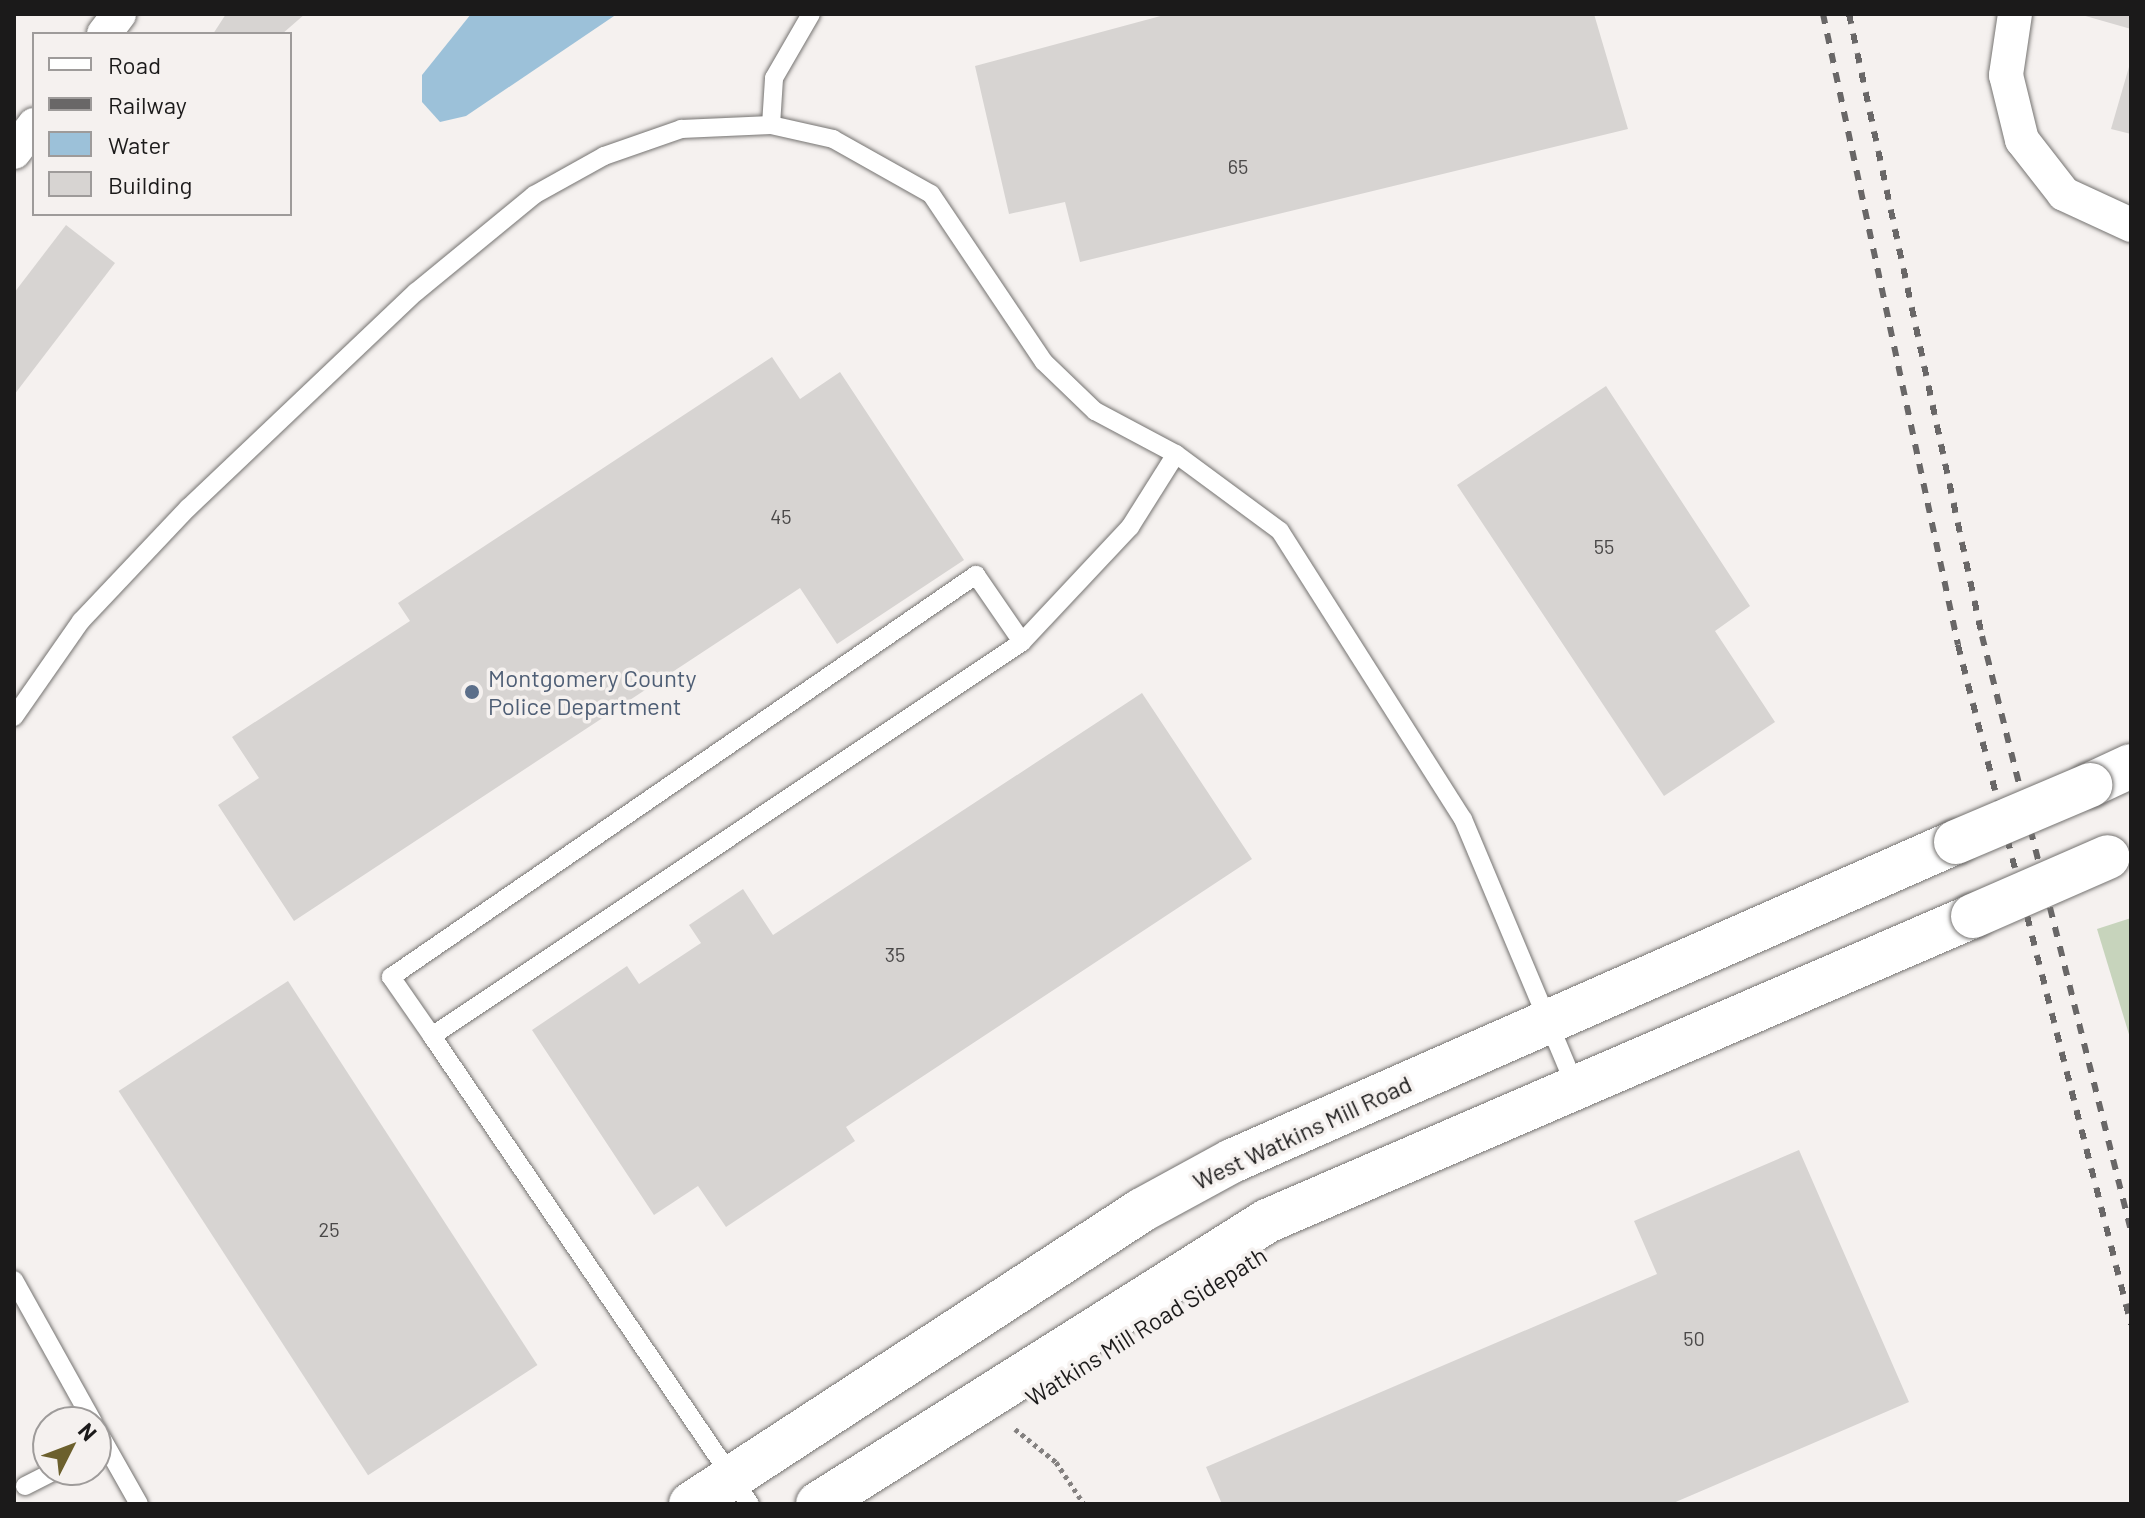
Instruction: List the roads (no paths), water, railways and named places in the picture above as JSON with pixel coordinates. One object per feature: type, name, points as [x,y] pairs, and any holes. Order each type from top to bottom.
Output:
[{"type":"main road","name":"West Watkins Mill Road","points":[[691,1504],[741,1491],[1142,1210],[1232,1161],[2131,766]]},
{"type":"main road","points":[[818,1504],[1267,1221],[1575,1085],[2120,852]]},
{"type":"street","points":[[106,32],[119,14]]},
{"type":"street","points":[[2015,14],[2006,75],[2022,140],[2064,194],[2131,225]]},
{"type":"street","points":[[14,152],[32,128]]},
{"type":"lane","points":[[771,125],[774,78],[811,14]]},
{"type":"lane","points":[[14,717],[81,621],[188,508],[416,292],[534,195],[604,156],[681,129],[771,125],[833,139],[931,194],[1044,362],[1095,411],[1176,454],[1280,531],[1400,715],[1463,819],[1575,1085]]},
{"type":"lane","points":[[432,1036],[1022,642],[1130,527],[1176,454]]},
{"type":"lane","points":[[741,1491],[391,977],[976,575],[1022,642]]},
{"type":"lane","points":[[14,1280],[84,1406]]},
{"type":"lane","points":[[112,1464],[139,1504]]},
{"type":"lane","points":[[25,1486],[32,1482]]},
{"type":"water","points":[[471,14],[617,14],[466,116],[440,122],[422,102],[422,75]]},
{"type":"railway","points":[[1823,14],[1958,645],[2131,1324]]},
{"type":"railway","points":[[1849,14],[1982,636],[2131,1231]]},
{"type":"place","name":"Montgomery County Police Department","points":[[472,692]]}]
